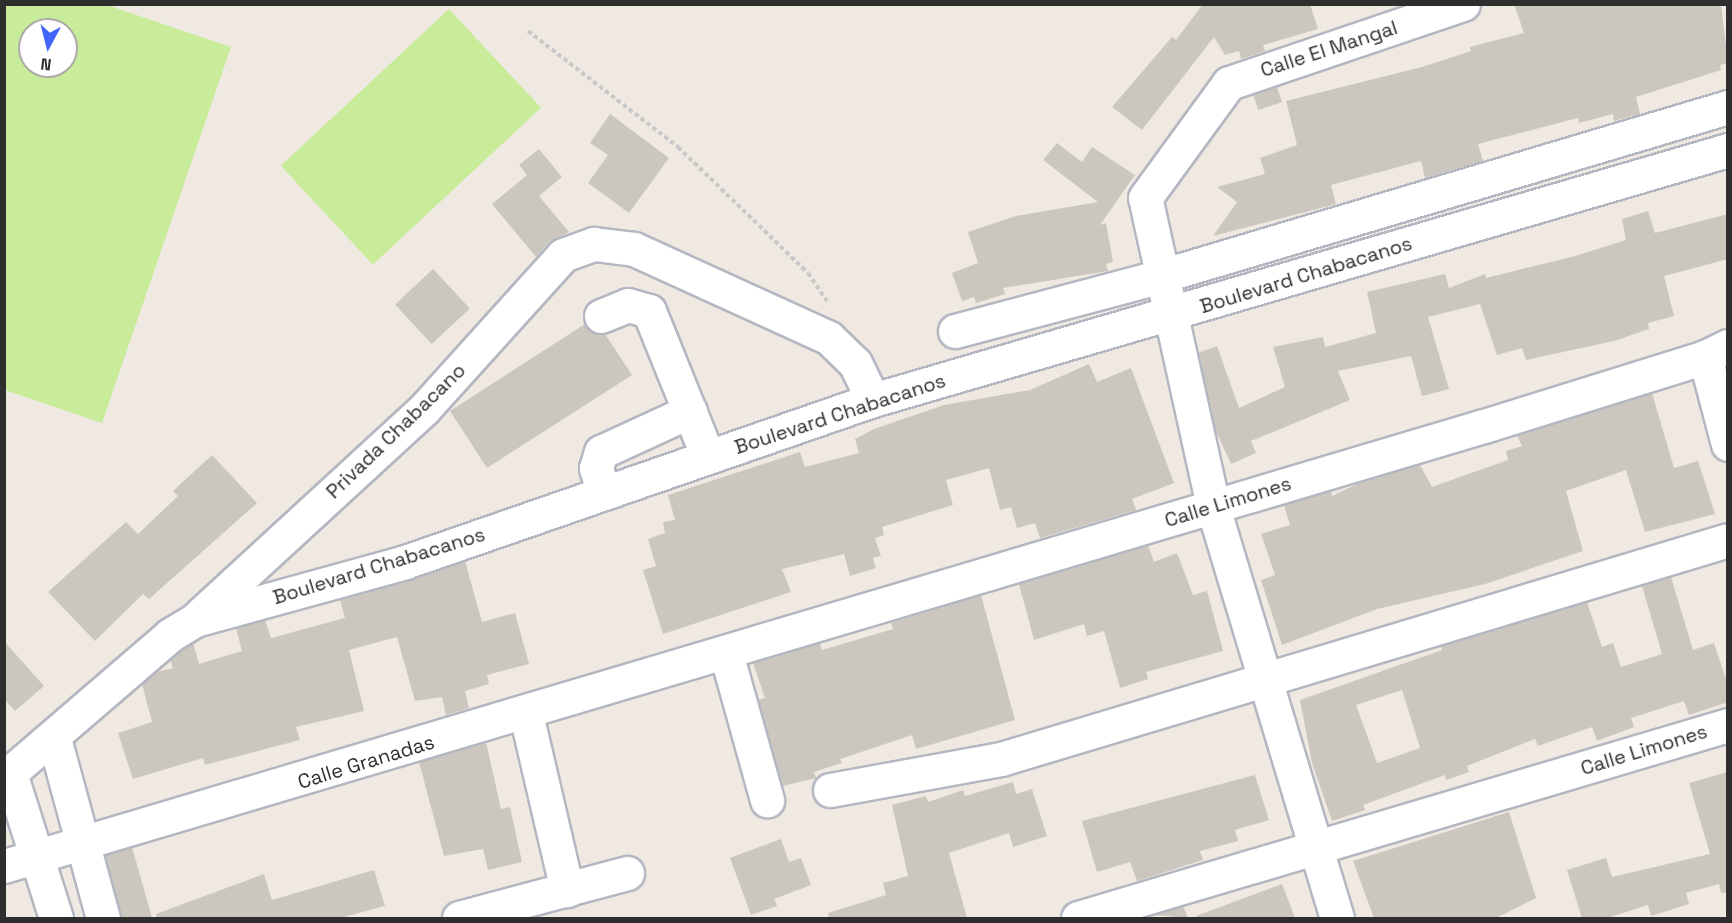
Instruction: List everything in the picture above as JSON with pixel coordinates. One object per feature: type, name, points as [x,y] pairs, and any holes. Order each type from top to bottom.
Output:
[{"type":"street","name":"Calle El Mangal","points":[[1161,276],[1145,198],[1229,83],[1463,4]]},
{"type":"street","name":"Boulevard Chabacanos","points":[[955,331],[1161,276],[1728,107]]},
{"type":"street","name":"Boulevard Chabacanos","points":[[7,775],[54,738],[170,635],[195,620],[405,562],[873,400],[1728,150]]},
{"type":"street","name":"Privada Chabacano","points":[[195,620],[424,409],[563,255],[594,244],[634,249],[829,338]]},
{"type":"street","points":[[1161,276],[1213,506],[1262,677],[1337,918]]},
{"type":"street","points":[[601,316],[628,305],[649,311],[708,457]]},
{"type":"street","points":[[829,338],[855,363],[873,400]]},
{"type":"street","points":[[1716,352],[1728,444]]},
{"type":"street","name":"Calle Limones","points":[[726,653],[1716,352]]},
{"type":"street","points":[[604,493],[596,468],[602,452],[690,411]]},
{"type":"street","points":[[830,790],[1001,759],[1262,677],[1728,540]]},
{"type":"street","points":[[726,653],[766,800]]},
{"type":"street","name":"Calle Granadas","points":[[4,866],[83,846],[726,653]]},
{"type":"street","points":[[526,714],[567,890]]},
{"type":"street","name":"Calle Limones","points":[[1078,918],[1728,725]]},
{"type":"street","points":[[54,738],[103,918]]},
{"type":"street","points":[[7,775],[38,859],[56,918]]},
{"type":"street","points":[[459,918],[627,873]]},
{"type":"path","points":[[528,31],[678,147],[808,273],[829,304],[829,338]]},
{"type":"green space","points":[[5,4],[107,5],[231,47],[102,423],[5,390]]},
{"type":"green space","points":[[449,9],[541,108],[373,265],[281,166]]},
{"type":"building","points":[[1203,4],[1310,4],[1318,29],[1263,45],[1265,51],[1241,59],[1239,51],[1225,55],[1214,37],[1142,130],[1112,107],[1172,37],[1176,40]]},
{"type":"building","points":[[1514,4],[1721,4],[1728,63],[1720,65],[1721,70],[1636,97],[1640,114],[1614,121],[1613,114],[1579,123],[1578,118],[1478,144],[1483,161],[1425,178],[1421,161],[1331,185],[1336,204],[1213,236],[1237,202],[1217,187],[1265,174],[1260,158],[1297,145],[1286,101],[1422,67],[1471,51],[1470,47],[1524,33]]},
{"type":"building","points":[[1277,87],[1282,102],[1258,110],[1253,95]]},
{"type":"building","points":[[610,114],[669,158],[629,213],[588,183],[608,155],[590,143]]},
{"type":"building","points":[[1057,143],[1082,162],[1092,147],[1135,175],[1100,225],[1106,223],[1113,262],[1106,264],[1108,271],[1003,288],[1005,294],[976,303],[974,297],[962,301],[952,273],[978,263],[968,232],[1016,216],[1098,202],[1043,160]]},
{"type":"building","points":[[539,149],[562,177],[539,196],[569,232],[549,242],[536,257],[492,204],[527,175],[519,165]]},
{"type":"building","points":[[1648,211],[1655,233],[1728,214],[1728,259],[1664,276],[1674,316],[1648,323],[1649,329],[1614,341],[1526,360],[1522,348],[1497,355],[1480,304],[1428,317],[1449,389],[1422,396],[1411,356],[1338,371],[1350,400],[1251,441],[1256,453],[1231,464],[1215,429],[1198,353],[1217,346],[1239,408],[1285,387],[1273,347],[1323,337],[1325,347],[1376,333],[1367,292],[1445,274],[1449,288],[1485,274],[1486,278],[1575,256],[1626,240],[1622,219]]},
{"type":"building","points":[[433,269],[470,308],[432,344],[395,304]]},
{"type":"building","points":[[585,324],[590,331],[605,334],[632,375],[487,468],[450,411]]},
{"type":"building","points":[[1089,364],[1097,382],[1131,368],[1174,483],[1132,499],[1136,510],[1040,538],[1035,523],[1017,528],[1011,507],[1000,510],[989,468],[946,480],[953,505],[882,527],[884,535],[875,538],[881,556],[873,558],[876,568],[850,576],[844,554],[782,569],[791,592],[663,634],[643,570],[656,566],[648,539],[665,533],[663,522],[675,520],[668,495],[800,452],[805,467],[859,453],[855,439],[874,429],[944,405],[1030,390]]},
{"type":"building","points":[[1652,393],[1674,468],[1698,461],[1715,514],[1645,532],[1626,470],[1566,491],[1583,551],[1485,584],[1377,609],[1282,645],[1261,580],[1275,575],[1261,534],[1290,525],[1284,505],[1331,491],[1332,496],[1359,483],[1420,465],[1432,487],[1508,460],[1506,451],[1522,446],[1517,435]]},
{"type":"building","points":[[212,455],[257,503],[149,599],[143,594],[95,641],[48,592],[126,522],[138,534],[178,496],[173,491]]},
{"type":"building","points":[[1148,545],[1154,562],[1177,553],[1193,595],[1207,591],[1223,651],[1146,672],[1148,679],[1120,688],[1104,631],[1087,636],[1084,624],[1034,640],[1019,584]]},
{"type":"building","points":[[465,561],[482,622],[515,613],[529,664],[487,675],[489,684],[465,691],[469,708],[446,715],[442,697],[415,701],[397,637],[349,650],[364,711],[296,727],[300,740],[205,765],[203,758],[133,779],[118,733],[152,722],[142,684],[156,672],[173,668],[170,660],[181,650],[193,643],[199,664],[242,651],[236,628],[265,620],[271,638],[345,618],[340,600]]},
{"type":"building","points":[[1671,577],[1693,650],[1714,643],[1728,685],[1728,702],[1689,715],[1684,701],[1631,718],[1634,727],[1597,741],[1592,727],[1538,746],[1535,739],[1467,766],[1469,772],[1446,780],[1445,775],[1363,805],[1365,810],[1332,821],[1312,763],[1300,700],[1442,650],[1441,646],[1587,602],[1602,647],[1613,643],[1621,667],[1662,654],[1642,586]],"holes":[[[1402,690],[1420,748],[1377,763],[1356,705]]]},
{"type":"building","points":[[981,595],[1015,720],[916,749],[912,735],[840,759],[842,763],[814,772],[816,778],[783,786],[758,700],[765,698],[753,663],[820,643],[822,650],[893,629],[891,623]]},
{"type":"building","points":[[4,641],[44,686],[15,711],[4,699]]},
{"type":"building","points":[[486,742],[501,809],[510,807],[522,862],[488,870],[483,849],[444,856],[419,762]]},
{"type":"building","points":[[1728,772],[1728,892],[1721,893],[1719,884],[1686,893],[1689,904],[1651,916],[1648,905],[1607,918],[1582,918],[1567,870],[1606,858],[1612,877],[1710,854],[1689,783]]},
{"type":"building","points":[[1255,775],[1269,820],[1235,830],[1238,841],[1200,851],[1203,860],[1137,881],[1130,862],[1097,872],[1082,821]]},
{"type":"building","points":[[1013,782],[1016,794],[1032,789],[1047,836],[1013,847],[1009,833],[949,853],[967,918],[829,918],[828,913],[886,895],[883,883],[908,876],[892,805],[926,796],[928,802],[963,790],[965,796]]},
{"type":"building","points":[[1509,812],[1536,898],[1496,918],[1374,918],[1353,861]]},
{"type":"building","points":[[781,839],[789,862],[801,858],[811,885],[774,899],[777,906],[751,915],[730,858]]},
{"type":"building","points":[[132,847],[152,918],[121,918],[105,855]]},
{"type":"building","points":[[374,870],[385,906],[340,918],[157,918],[156,914],[264,874],[272,900]]},
{"type":"building","points":[[1282,884],[1295,918],[1197,918],[1196,916]]},
{"type":"building","points":[[1183,906],[1188,918],[1153,915]]}]
